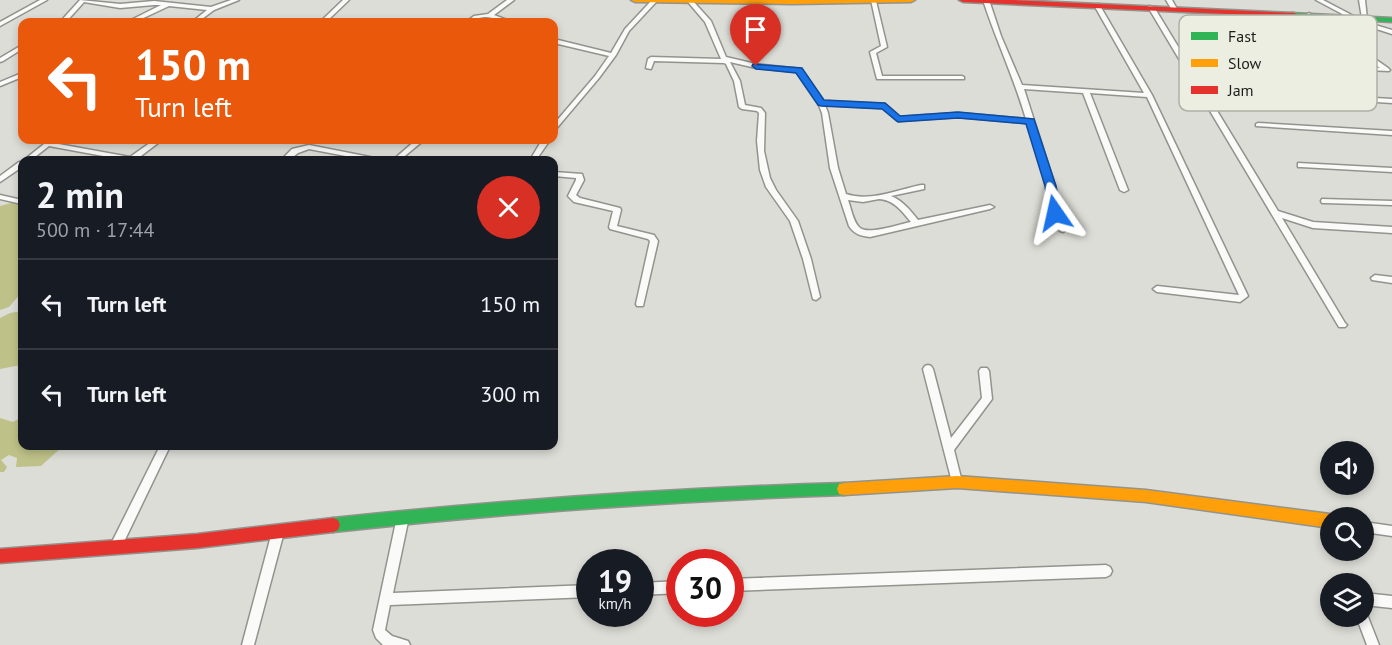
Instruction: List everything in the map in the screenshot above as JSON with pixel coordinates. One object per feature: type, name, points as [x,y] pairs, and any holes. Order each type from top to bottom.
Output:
[{"type":"main road","points":[[635,0],[690,2],[911,0]]},
{"type":"main road","points":[[963,0],[1045,1],[1151,8],[1172,4],[1309,15]]},
{"type":"main road","points":[[1377,19],[1392,20]]},
{"type":"main road","points":[[0,556],[197,541],[403,517],[741,490],[865,488],[957,483],[1146,496],[1320,520]]},
{"type":"street","points":[[0,24],[44,0]]},
{"type":"street","points":[[67,18],[84,0],[120,6],[135,3],[212,9]]},
{"type":"street","points":[[140,18],[176,0]]},
{"type":"street","points":[[200,18],[212,9],[236,0]]},
{"type":"street","points":[[327,18],[346,0]]},
{"type":"street","points":[[475,18],[490,15],[511,0]]},
{"type":"street","points":[[558,123],[613,55],[627,30],[655,0]]},
{"type":"street","points":[[986,0],[998,36],[1020,87],[1051,186],[1055,213],[1063,229]]},
{"type":"street","points":[[1319,0],[1346,15]]},
{"type":"street","points":[[1362,0],[1364,15]]},
{"type":"street","points":[[873,1],[884,47],[873,52],[879,78],[962,78]]},
{"type":"street","points":[[690,2],[708,21],[739,84],[742,107],[759,109],[762,113],[760,144],[765,173],[769,184],[792,218],[810,266],[816,297]]},
{"type":"street","points":[[1096,5],[1149,96],[1244,296],[1239,298],[1157,289]]},
{"type":"street","points":[[1151,8],[1179,54]]},
{"type":"street","points":[[490,15],[497,18]]},
{"type":"street","points":[[1377,27],[1392,32]]},
{"type":"street","points":[[558,42],[613,55]]},
{"type":"street","points":[[1,60],[18,49]]},
{"type":"street","points":[[650,68],[651,59],[725,59],[756,66],[799,70],[821,103],[842,195],[853,226],[863,234],[990,207]]},
{"type":"street","points":[[1377,63],[1390,72]]},
{"type":"street","points":[[0,84],[18,77]]},
{"type":"street","points":[[1020,87],[1149,96]]},
{"type":"street","points":[[1086,91],[1124,190]]},
{"type":"street","points":[[1377,100],[1392,101]]},
{"type":"street","points":[[821,103],[885,106],[898,119],[958,115],[1031,121]]},
{"type":"street","points":[[1213,111],[1342,325]]},
{"type":"street","points":[[1258,125],[1392,133]]},
{"type":"street","points":[[32,156],[48,144]]},
{"type":"street","points":[[60,144],[115,156]]},
{"type":"street","points":[[138,156],[153,144]]},
{"type":"street","points":[[401,156],[415,144]]},
{"type":"street","points":[[289,156],[295,151],[309,147],[355,156]]},
{"type":"street","points":[[1301,165],[1392,170]]},
{"type":"street","points":[[0,180],[18,167]]},
{"type":"street","points":[[558,174],[579,176],[580,180],[572,196],[577,200],[617,210],[612,228],[651,237],[654,241],[639,304]]},
{"type":"street","points":[[842,195],[856,199],[884,196],[921,187]]},
{"type":"street","points":[[884,196],[899,202],[916,223]]},
{"type":"street","points":[[0,197],[18,201]]},
{"type":"street","points":[[1325,201],[1392,203]]},
{"type":"street","points":[[1275,213],[1313,225],[1392,230]]},
{"type":"street","points":[[1375,278],[1392,280]]},
{"type":"street","points":[[928,369],[957,483]]},
{"type":"street","points":[[948,450],[987,399],[984,371]]},
{"type":"street","points":[[117,546],[163,450]]},
{"type":"street","points":[[403,517],[379,630],[380,636],[391,643],[404,645]]},
{"type":"street","points":[[1374,528],[1392,531]]},
{"type":"street","points":[[248,645],[278,532]]},
{"type":"street","points":[[744,584],[1106,570]]},
{"type":"street","points":[[386,599],[576,592]]},
{"type":"street","points":[[1374,599],[1392,602]]},
{"type":"street","points":[[1366,627],[1373,645]]},
{"type":"green space","points":[[18,201],[18,297],[9,307],[0,310],[0,206]]},
{"type":"green space","points":[[18,312],[18,366],[0,369],[0,318]]},
{"type":"green space","points":[[0,418],[13,422],[18,419],[18,450],[59,450],[41,466],[16,467],[17,458],[9,455],[1,460],[7,467],[4,472],[0,472]]},
{"type":"traffic: fast","points":[[1377,19],[1392,20]]},
{"type":"traffic: fast","points":[[333,525],[588,501],[844,489]]},
{"type":"traffic: slow","points":[[635,0],[793,2],[911,0]]},
{"type":"traffic: slow","points":[[844,489],[957,482],[1146,496],[1320,520]]},
{"type":"traffic: jam","points":[[963,0],[1294,15]]},
{"type":"traffic: jam","points":[[0,556],[197,541],[333,525]]},
{"type":"route","points":[[756,66],[799,70],[821,103],[885,106],[898,119],[958,115],[1031,121],[1051,186],[1055,213]]}]
